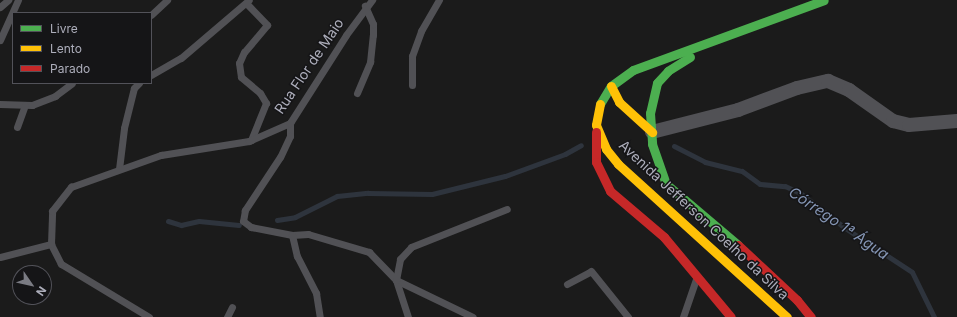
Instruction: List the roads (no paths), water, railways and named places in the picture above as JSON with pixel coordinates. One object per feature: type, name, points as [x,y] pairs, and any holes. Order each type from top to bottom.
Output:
[{"type":"street","points":[[775,18],[796,0]]},
{"type":"street","points":[[731,317],[698,275],[653,228],[610,191],[596,162],[596,125],[602,97],[620,77],[646,64],[729,36],[824,0]]},
{"type":"street","points":[[646,64],[657,83],[685,59],[729,36]]},
{"type":"street","points":[[652,138],[738,110],[797,88],[828,81],[849,90],[893,121],[909,125],[957,121]]},
{"type":"street","name":"Avenida Jefferson Coelho da Silva","points":[[657,83],[650,113],[652,138],[666,184],[797,300],[811,317]]},
{"type":"street","points":[[612,86],[619,102],[652,138]]},
{"type":"street","name":"Avenida Jefferson Coelho da Silva","points":[[596,125],[606,149],[642,185],[787,317]]},
{"type":"street","points":[[648,159],[652,138]]},
{"type":"street","points":[[642,174],[640,202],[653,228]]},
{"type":"lane","points":[[0,7],[8,0]]},
{"type":"lane","points":[[13,12],[18,0]]},
{"type":"lane","points":[[152,14],[166,0]]},
{"type":"lane","name":"Rua Flor de Maio","points":[[149,317],[60,264],[51,244],[52,211],[70,187],[161,155],[251,140],[290,123],[365,6],[372,0]]},
{"type":"lane","points":[[412,85],[412,56],[421,31],[439,0]]},
{"type":"lane","points":[[152,74],[180,58],[248,2],[267,25],[244,52],[239,63],[241,77],[260,93],[266,103],[251,140]]},
{"type":"lane","points":[[358,93],[370,62],[373,35],[373,24],[365,6]]},
{"type":"lane","points":[[0,40],[12,13]]},
{"type":"lane","points":[[0,104],[25,105],[55,96],[71,84]]},
{"type":"lane","points":[[119,170],[124,128],[134,88],[138,84]]},
{"type":"lane","points":[[17,127],[25,105]]},
{"type":"lane","points":[[290,123],[290,136],[280,157],[245,210],[243,221],[251,227],[292,234],[308,234],[369,252],[396,280],[473,317]]},
{"type":"lane","points":[[408,317],[396,280],[400,259],[411,247],[507,209]]},
{"type":"lane","points":[[292,234],[297,256],[316,293],[320,317]]},
{"type":"lane","points":[[0,257],[51,244]]},
{"type":"lane","points":[[567,284],[592,271],[628,317]]},
{"type":"lane","points":[[683,317],[698,275]]},
{"type":"lane","points":[[227,317],[232,307]]},
{"type":"waterway","name":"Córrego 1ª Água","points":[[277,220],[295,217],[337,196],[368,193],[432,194],[505,176],[565,154],[581,145]]},
{"type":"waterway","name":"Córrego 1ª Água","points":[[674,146],[705,162],[742,171],[760,184],[785,186],[800,193],[845,228],[912,272],[934,317]]},
{"type":"waterway","name":"Córrego 1ª Água","points":[[168,221],[181,225],[199,221],[239,225]]}]
